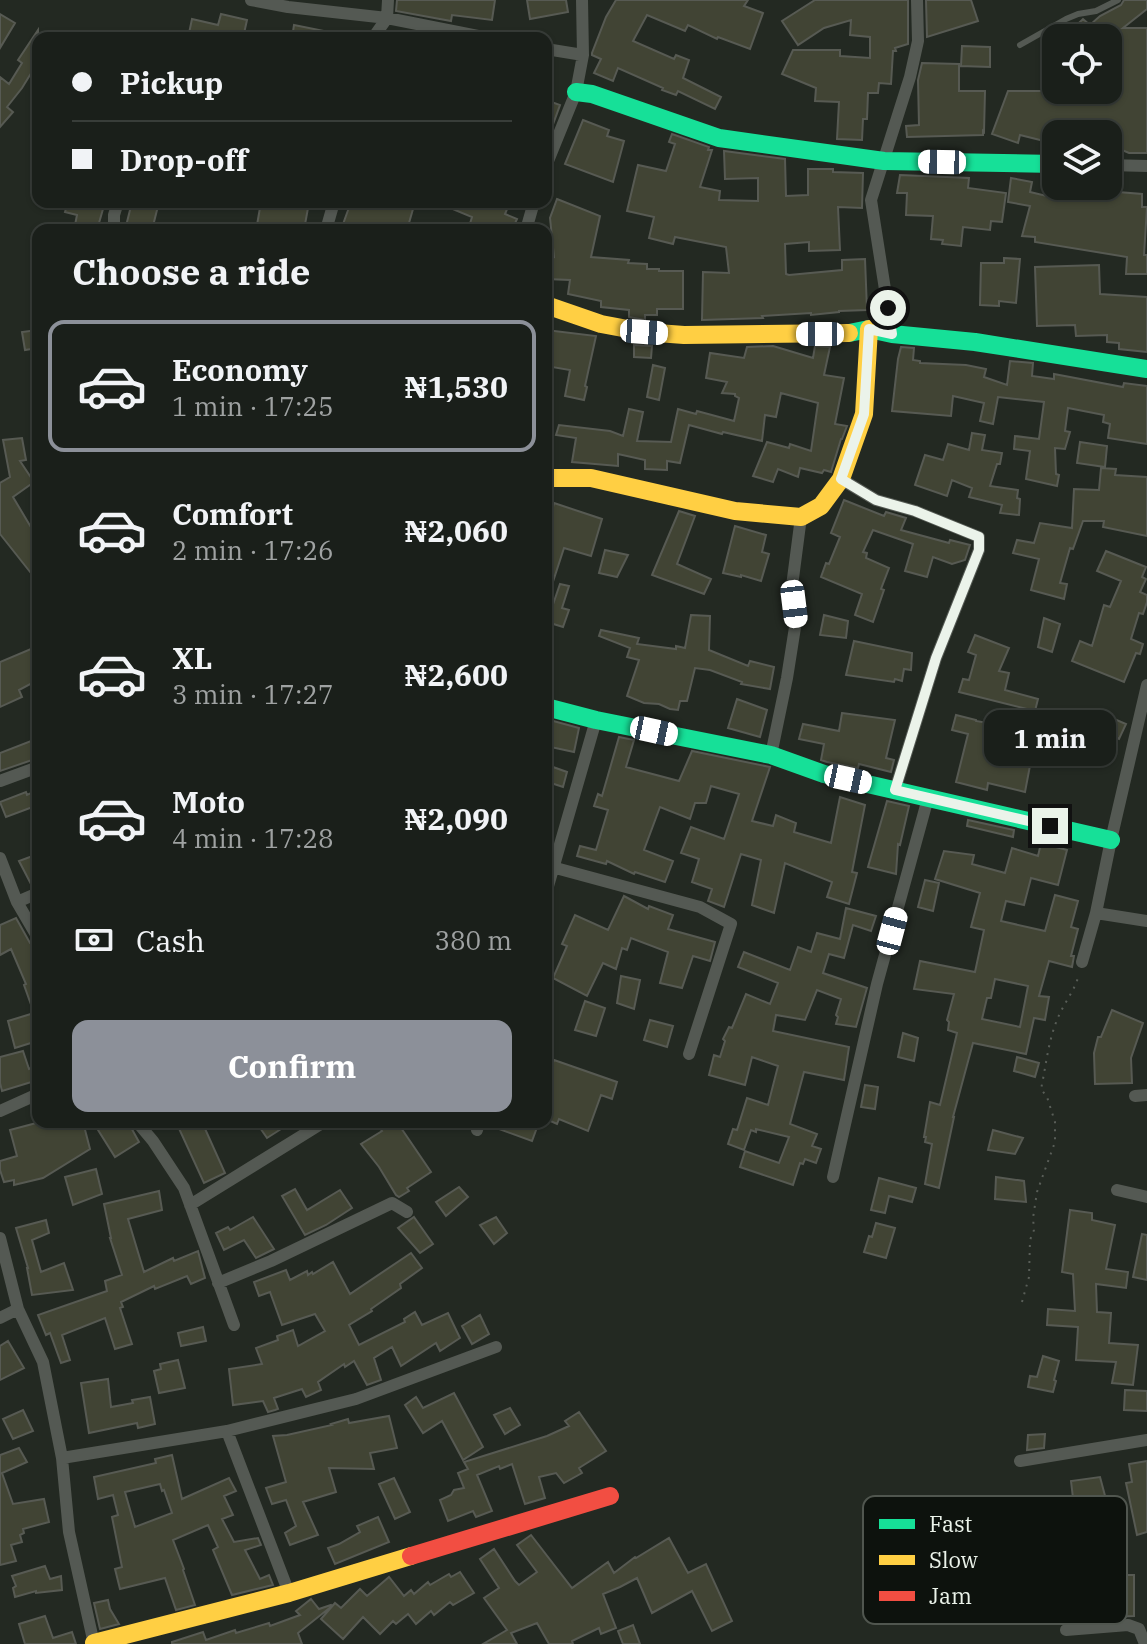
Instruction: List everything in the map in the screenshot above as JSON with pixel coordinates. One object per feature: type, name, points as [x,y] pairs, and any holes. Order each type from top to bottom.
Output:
[{"type":"street","points":[[251,0],[387,18],[458,32]]},
{"type":"street","points":[[377,32],[387,18],[388,0]]},
{"type":"street","points":[[552,151],[576,92],[583,55],[582,0]]},
{"type":"street","points":[[892,334],[871,200],[910,77],[918,41],[917,0]]},
{"type":"street","points":[[552,50],[583,55]]},
{"type":"street","points":[[576,92],[592,94],[719,138],[884,161],[1042,164]]},
{"type":"street","points":[[1122,165],[1147,166]]},
{"type":"street","points":[[552,307],[601,324],[644,332],[684,335],[847,334],[869,329],[1147,369]]},
{"type":"street","points":[[552,478],[591,478],[735,511],[801,517],[821,506],[841,479],[864,414],[869,329]]},
{"type":"street","points":[[841,479],[876,500],[915,511],[979,537],[979,550],[936,658],[895,790]]},
{"type":"street","points":[[771,755],[796,621],[792,586],[801,517]]},
{"type":"street","points":[[1082,962],[1144,717],[1147,685]]},
{"type":"street","points":[[552,709],[771,755],[824,774],[1111,840]]},
{"type":"street","points":[[596,720],[552,867],[700,907],[731,924],[689,1054]]},
{"type":"street","points":[[0,781],[32,769]]},
{"type":"street","points":[[833,1177],[877,984],[928,798]]},
{"type":"street","points":[[0,858],[17,902],[32,928]]},
{"type":"street","points":[[17,902],[32,896]]},
{"type":"street","points":[[1096,913],[1147,921]]},
{"type":"street","points":[[0,1111],[32,1097]]},
{"type":"street","points":[[142,1128],[184,1188],[234,1325]]},
{"type":"street","points":[[190,1205],[314,1128]]},
{"type":"street","points":[[1117,1190],[1147,1197]]},
{"type":"street","points":[[218,1283],[392,1203],[407,1212]]},
{"type":"street","points":[[0,1238],[18,1309],[43,1362],[62,1458],[69,1532],[94,1644],[289,1593],[610,1496]]},
{"type":"street","points":[[0,1318],[18,1309]]},
{"type":"street","points":[[62,1458],[227,1431],[356,1399],[496,1347]]},
{"type":"street","points":[[227,1431],[289,1593]]},
{"type":"street","points":[[1020,1461],[1147,1440]]},
{"type":"street","points":[[1066,1630],[1128,1625],[1139,1629],[1145,1644]]},
{"type":"lane","points":[[1020,45],[1066,19],[1096,11],[1118,0]]},
{"type":"path","points":[[1022,1302],[1029,1277],[1030,1240],[1034,1230],[1037,1192],[1055,1142],[1055,1122],[1041,1089],[1051,1039],[1060,1013],[1076,987],[1082,962]]},
{"type":"building","points":[[397,0],[495,0],[492,20],[452,15],[451,21],[396,11]]},
{"type":"building","points":[[527,0],[566,0],[568,12],[530,19]]},
{"type":"building","points":[[616,0],[748,0],[744,6],[763,13],[750,49],[717,39],[688,25],[685,31],[647,15],[633,41],[674,59],[676,55],[689,60],[683,78],[721,97],[715,109],[678,91],[676,95],[662,90],[618,68],[613,81],[594,73],[601,59],[592,53]]},
{"type":"building","points":[[815,0],[908,0],[908,44],[893,51],[891,84],[879,83],[878,93],[868,93],[862,140],[837,139],[839,102],[815,101],[816,88],[782,74],[793,50],[840,50],[840,56],[870,58],[870,37],[850,35],[851,20],[824,28],[798,45],[782,21]]},
{"type":"building","points":[[926,0],[971,0],[978,21],[927,37]]},
{"type":"building","points":[[1124,0],[1147,0],[1147,9],[1123,28],[1147,28],[1147,153],[1122,150],[1122,120],[1042,120],[1042,140],[1020,135],[1018,143],[992,134],[1008,91],[1042,91],[1042,104],[1122,104],[1122,24],[1091,24]]},
{"type":"building","points":[[0,14],[15,23],[0,48]]},
{"type":"building","points":[[221,14],[247,20],[244,32],[189,32],[192,19],[218,25]]},
{"type":"building","points":[[294,25],[329,32],[293,32]]},
{"type":"building","points":[[32,39],[32,72],[7,107],[13,112],[0,127],[0,77],[9,84],[22,63],[18,60]]},
{"type":"building","points":[[962,46],[990,47],[990,67],[961,66]]},
{"type":"building","points":[[922,63],[959,64],[959,91],[985,91],[983,135],[907,137],[906,126],[919,125],[918,80]]},
{"type":"building","points":[[552,102],[560,105],[552,127]]},
{"type":"building","points":[[583,120],[609,130],[607,136],[624,141],[613,182],[565,164]]},
{"type":"building","points":[[672,134],[712,150],[700,187],[720,191],[719,200],[758,201],[758,178],[725,179],[724,151],[785,159],[786,196],[808,195],[808,169],[863,173],[862,208],[838,207],[840,250],[809,251],[809,242],[785,244],[786,274],[789,275],[842,270],[842,260],[865,259],[867,310],[702,320],[703,272],[729,273],[726,247],[675,237],[673,244],[649,238],[654,217],[627,211],[638,165],[666,171],[675,144],[669,142]]},
{"type":"building","points":[[900,175],[969,178],[968,188],[1006,193],[1002,222],[991,221],[990,230],[963,227],[961,246],[931,239],[933,216],[906,215],[907,193],[897,193]]},
{"type":"building","points":[[1011,178],[1032,182],[1030,192],[1042,195],[1042,200],[1122,200],[1122,192],[1142,194],[1142,207],[1147,207],[1144,255],[1147,255],[1147,274],[1126,274],[1127,257],[1035,242],[1035,237],[1022,236],[1030,206],[1008,202]]},
{"type":"building","points":[[557,199],[600,216],[591,257],[629,260],[628,263],[647,264],[647,269],[659,271],[683,271],[683,309],[657,309],[657,315],[645,315],[645,320],[629,317],[629,310],[601,307],[601,301],[568,294],[570,280],[552,279],[554,257],[550,218]]},
{"type":"building","points":[[66,208],[103,209],[99,224],[75,224],[77,215],[65,212]]},
{"type":"building","points":[[130,208],[158,208],[154,224],[126,224]]},
{"type":"building","points":[[260,208],[308,208],[305,224],[257,224]]},
{"type":"building","points":[[349,208],[413,208],[409,224],[343,224]]},
{"type":"building","points":[[450,208],[508,208],[505,214],[517,219],[515,224],[470,224],[472,217]]},
{"type":"building","points":[[1004,258],[1020,259],[1016,303],[999,301],[999,306],[980,305],[981,263],[1004,263]]},
{"type":"building","points":[[1099,265],[1100,294],[1147,297],[1147,352],[1119,349],[1119,343],[1107,342],[1107,335],[1076,336],[1075,325],[1037,326],[1035,267]]},
{"type":"building","points":[[32,331],[32,349],[25,350],[22,332]]},
{"type":"building","points":[[552,331],[596,336],[584,400],[565,396],[570,370],[552,367]]},
{"type":"building","points":[[634,345],[652,346],[651,358],[634,357]]},
{"type":"building","points":[[773,346],[813,358],[815,346],[830,347],[824,375],[844,378],[835,424],[847,426],[831,472],[800,468],[798,477],[778,469],[773,482],[753,476],[767,442],[789,448],[790,444],[811,451],[818,403],[781,393],[776,417],[765,415],[762,441],[689,425],[680,463],[667,461],[667,470],[645,469],[645,460],[618,454],[618,466],[572,462],[576,438],[556,435],[559,425],[610,431],[623,436],[629,409],[643,412],[637,441],[671,442],[678,409],[734,421],[739,398],[735,394],[722,393],[727,382],[706,378],[710,353],[744,358],[747,347]]},
{"type":"building","points":[[901,347],[914,348],[913,360],[920,363],[986,369],[984,377],[1007,385],[1010,361],[1033,363],[1032,376],[1054,379],[1054,374],[1123,387],[1124,383],[1147,386],[1147,444],[1108,438],[1110,424],[1103,422],[1104,415],[1068,408],[1065,431],[1070,432],[1065,449],[1055,448],[1056,474],[1059,475],[1057,486],[1026,479],[1030,451],[1014,449],[1015,436],[1039,439],[1044,402],[998,397],[993,424],[980,421],[984,403],[953,396],[951,416],[892,411]]},
{"type":"building","points":[[653,365],[665,368],[659,400],[647,397]]},
{"type":"building","points":[[972,433],[985,435],[982,450],[1002,453],[990,486],[1018,490],[1019,515],[1000,513],[1002,505],[969,497],[972,488],[952,480],[947,496],[915,485],[925,455],[943,460],[948,444],[969,450]]},
{"type":"building","points":[[22,438],[26,460],[20,461],[32,479],[32,483],[13,497],[32,529],[32,574],[0,534],[0,483],[10,477],[3,440]]},
{"type":"building","points":[[1080,442],[1107,446],[1105,467],[1077,463]]},
{"type":"building","points":[[1101,468],[1116,469],[1115,475],[1147,477],[1147,536],[1103,527],[1104,521],[1083,521],[1073,549],[1070,548],[1060,583],[1067,584],[1064,599],[1031,590],[1039,559],[1013,553],[1017,540],[1034,543],[1040,523],[1072,528],[1074,489],[1099,490]]},
{"type":"building","points":[[844,500],[884,516],[886,512],[906,518],[901,530],[949,543],[950,540],[970,545],[965,560],[952,564],[933,557],[927,577],[905,571],[913,544],[873,530],[863,552],[867,553],[866,558],[889,568],[873,622],[855,615],[862,594],[821,577],[840,537],[831,533]]},
{"type":"building","points":[[554,503],[602,519],[591,556],[564,548],[552,585]]},
{"type":"building","points":[[679,511],[695,516],[677,564],[711,579],[704,594],[652,575]]},
{"type":"building","points":[[735,526],[766,535],[762,552],[769,554],[761,581],[723,573]]},
{"type":"building","points":[[605,550],[628,555],[617,577],[599,573]]},
{"type":"building","points":[[1106,551],[1146,567],[1142,577],[1146,579],[1140,592],[1147,595],[1147,602],[1143,614],[1139,613],[1131,639],[1143,644],[1124,682],[1072,661],[1080,641],[1092,646],[1104,605],[1110,607],[1121,581],[1097,571]]},
{"type":"building","points":[[560,584],[569,586],[562,608],[569,610],[563,627],[552,624],[552,607]]},
{"type":"building","points":[[691,615],[710,616],[709,650],[748,666],[750,661],[774,667],[770,689],[741,684],[710,670],[695,668],[687,701],[680,701],[678,710],[627,696],[639,660],[627,657],[630,648],[599,636],[601,630],[639,638],[637,644],[685,648]]},
{"type":"building","points":[[824,615],[848,621],[846,638],[820,635]]},
{"type":"building","points":[[1044,618],[1060,624],[1052,652],[1038,647]]},
{"type":"building","points":[[975,635],[1009,648],[999,671],[1009,673],[1005,690],[1038,699],[1035,711],[959,692],[963,679],[969,680],[976,655],[968,652]]},
{"type":"building","points":[[854,641],[912,653],[911,670],[904,669],[902,681],[895,679],[894,682],[846,675]]},
{"type":"building","points":[[32,649],[32,683],[19,690],[22,697],[0,707],[0,662]]},
{"type":"building","points":[[737,699],[767,710],[760,737],[728,728]]},
{"type":"building","points":[[842,713],[895,720],[886,758],[894,760],[891,772],[859,764],[858,768],[821,760],[824,744],[799,739],[803,724],[839,731]]},
{"type":"building","points":[[956,715],[1005,724],[1036,734],[1025,792],[988,783],[987,790],[956,782],[968,734],[952,730]]},
{"type":"building","points":[[1107,716],[1126,724],[1119,739],[1100,730]]},
{"type":"building","points":[[552,721],[579,728],[574,752],[552,747]]},
{"type":"building","points":[[1056,724],[1082,730],[1078,745],[1053,736]]},
{"type":"building","points":[[619,737],[634,740],[626,767],[679,781],[692,751],[770,767],[752,821],[773,826],[776,815],[796,823],[794,832],[831,843],[840,797],[865,805],[852,872],[857,873],[849,904],[827,897],[832,882],[785,863],[774,913],[752,905],[761,860],[741,854],[724,907],[708,901],[712,889],[692,882],[699,859],[681,853],[691,827],[724,839],[739,794],[711,786],[706,803],[695,803],[690,819],[660,807],[644,850],[673,861],[665,882],[634,874],[607,861],[606,864],[577,856],[580,846],[596,850],[608,810],[594,806],[598,794],[602,796]]},
{"type":"building","points":[[31,741],[32,743],[32,760],[0,771],[0,753]]},
{"type":"building","points":[[553,767],[567,772],[563,787],[552,783]]},
{"type":"building","points":[[26,792],[27,795],[32,793],[32,807],[6,817],[0,802]]},
{"type":"building","points":[[887,801],[909,806],[898,844],[896,874],[868,867]]},
{"type":"building","points":[[968,820],[1014,830],[1013,837],[967,826]]},
{"type":"building","points":[[1041,843],[1067,850],[1058,885],[1031,878],[1024,905],[1006,901],[1001,921],[1045,931],[1055,895],[1078,901],[1071,927],[1078,929],[1071,956],[1074,956],[1072,967],[1049,961],[1039,996],[1049,997],[1045,1020],[1034,1018],[1026,1054],[973,1043],[953,1117],[939,1188],[925,1184],[932,1144],[925,1142],[924,1137],[930,1102],[940,1105],[957,1033],[948,1030],[947,1020],[954,994],[914,989],[920,961],[975,972],[984,930],[971,927],[980,893],[935,879],[944,851],[974,855],[972,864],[1005,873],[1012,848],[1038,856]],"holes":[[[995,979],[1028,986],[1020,1027],[982,1019]]]},
{"type":"building","points":[[32,856],[32,886],[19,861]]},
{"type":"building","points":[[925,880],[939,883],[933,911],[918,907]]},
{"type":"building","points":[[624,896],[648,909],[649,906],[673,915],[668,929],[715,942],[710,961],[693,956],[682,988],[660,983],[668,952],[631,938],[627,950],[622,948],[616,969],[603,963],[587,996],[553,978],[567,946],[562,944],[575,915],[608,930]]},
{"type":"building","points":[[846,908],[876,916],[871,931],[853,925],[844,958],[829,954],[823,973],[867,988],[856,1027],[836,1024],[841,999],[817,990],[805,1020],[776,1015],[773,1031],[849,1047],[844,1080],[804,1072],[790,1124],[817,1134],[812,1146],[821,1149],[816,1163],[805,1159],[803,1164],[800,1163],[793,1185],[740,1167],[745,1151],[779,1163],[789,1137],[756,1129],[756,1132],[751,1130],[744,1150],[728,1144],[733,1129],[737,1130],[747,1098],[768,1105],[778,1066],[752,1057],[745,1085],[709,1075],[714,1055],[720,1057],[723,1039],[729,1027],[732,1028],[746,994],[770,1004],[778,983],[738,967],[744,952],[790,970],[798,947],[811,952],[817,933],[840,939]]},
{"type":"building","points":[[16,918],[32,944],[32,1007],[11,949],[0,955],[0,925]]},
{"type":"building","points":[[621,976],[640,980],[634,1009],[617,1003]]},
{"type":"building","points":[[585,1001],[605,1008],[596,1036],[575,1030]]},
{"type":"building","points":[[1112,1010],[1143,1023],[1131,1058],[1132,1083],[1095,1084],[1094,1053],[1098,1037],[1101,1037]]},
{"type":"building","points":[[32,1014],[32,1043],[15,1048],[8,1021]]},
{"type":"building","points":[[650,1020],[673,1026],[667,1047],[644,1040]]},
{"type":"building","points":[[903,1033],[918,1038],[914,1061],[898,1057]]},
{"type":"building","points":[[23,1051],[29,1069],[32,1068],[32,1082],[2,1091],[0,1057]]},
{"type":"building","points":[[1017,1057],[1039,1063],[1035,1077],[1014,1071]]},
{"type":"building","points":[[554,1060],[617,1082],[612,1099],[601,1095],[588,1131],[559,1119],[557,1124],[552,1122]]},
{"type":"building","points":[[865,1085],[878,1087],[875,1109],[861,1107]]},
{"type":"building","points":[[32,1124],[32,1128],[85,1128],[90,1149],[43,1178],[14,1185],[14,1180],[4,1182],[0,1170],[0,1161],[17,1156],[10,1130]]},
{"type":"building","points":[[97,1128],[131,1128],[139,1142],[115,1157]]},
{"type":"building","points":[[179,1128],[205,1128],[225,1173],[204,1183]]},
{"type":"building","points":[[260,1128],[283,1128],[267,1138]]},
{"type":"building","points":[[380,1128],[401,1128],[431,1172],[399,1197],[361,1144],[382,1131]]},
{"type":"building","points":[[496,1128],[537,1128],[532,1141]]},
{"type":"building","points":[[993,1130],[1023,1138],[1015,1154],[988,1150]]},
{"type":"building","points":[[96,1169],[102,1194],[73,1205],[65,1177]]},
{"type":"building","points":[[996,1177],[1024,1181],[1026,1202],[995,1199]]},
{"type":"building","points":[[879,1178],[916,1188],[912,1202],[889,1196],[885,1213],[871,1210]]},
{"type":"building","points":[[459,1187],[468,1197],[446,1216],[436,1202]]},
{"type":"building","points":[[295,1189],[307,1210],[340,1190],[352,1208],[305,1235],[282,1196]]},
{"type":"building","points":[[159,1191],[162,1210],[128,1219],[144,1272],[173,1258],[174,1261],[198,1251],[205,1278],[191,1284],[187,1276],[155,1289],[154,1286],[121,1302],[123,1307],[120,1308],[132,1344],[115,1349],[105,1318],[62,1335],[70,1360],[61,1363],[50,1333],[46,1335],[38,1315],[107,1291],[105,1281],[122,1275],[110,1238],[104,1204]]},
{"type":"building","points":[[1070,1210],[1092,1213],[1092,1220],[1115,1225],[1106,1269],[1128,1272],[1126,1288],[1096,1284],[1097,1312],[1111,1313],[1109,1343],[1138,1345],[1133,1385],[1112,1383],[1116,1362],[1076,1360],[1078,1327],[1047,1325],[1048,1309],[1075,1311],[1073,1274],[1062,1272]]},
{"type":"building","points":[[253,1217],[274,1249],[256,1258],[244,1240],[224,1250],[216,1233],[228,1227],[230,1230]]},
{"type":"building","points":[[414,1217],[433,1244],[420,1253],[398,1228]]},
{"type":"building","points":[[496,1217],[507,1233],[494,1244],[480,1225]]},
{"type":"building","points":[[46,1220],[49,1233],[32,1240],[41,1272],[64,1263],[73,1290],[32,1295],[16,1228]]},
{"type":"building","points":[[876,1223],[895,1228],[886,1258],[864,1252]]},
{"type":"building","points":[[1142,1234],[1147,1235],[1147,1280],[1133,1277]]},
{"type":"building","points":[[411,1253],[422,1268],[372,1311],[349,1325],[359,1345],[405,1322],[404,1319],[415,1312],[422,1325],[448,1313],[460,1338],[440,1351],[436,1343],[401,1366],[392,1347],[374,1358],[381,1380],[367,1385],[354,1361],[345,1367],[344,1364],[318,1382],[321,1390],[306,1397],[302,1389],[274,1398],[278,1409],[268,1412],[263,1401],[233,1405],[229,1369],[262,1364],[256,1348],[278,1340],[277,1336],[293,1330],[298,1346],[325,1331],[315,1314],[282,1325],[270,1292],[259,1296],[254,1282],[286,1270],[290,1280],[307,1271],[308,1275],[313,1274],[333,1262],[350,1294]]},
{"type":"building","points":[[480,1315],[489,1334],[472,1344],[462,1326]]},
{"type":"building","points":[[203,1327],[206,1341],[181,1346],[178,1333]]},
{"type":"building","points":[[8,1341],[24,1368],[0,1380],[0,1346]]},
{"type":"building","points":[[1043,1356],[1059,1361],[1053,1392],[1028,1387],[1030,1376],[1037,1377]]},
{"type":"building","points":[[178,1360],[185,1388],[159,1393],[154,1371],[161,1369],[160,1364]]},
{"type":"building","points":[[108,1379],[111,1407],[150,1397],[155,1424],[138,1428],[137,1423],[89,1433],[81,1383]]},
{"type":"building","points":[[1125,1390],[1147,1391],[1147,1411],[1124,1410]]},
{"type":"building","points":[[454,1393],[483,1447],[463,1460],[442,1421],[423,1433],[405,1405],[416,1397],[423,1408]]},
{"type":"building","points":[[510,1408],[520,1425],[505,1434],[494,1415]]},
{"type":"building","points":[[23,1410],[33,1431],[13,1439],[3,1419]]},
{"type":"building","points":[[579,1412],[606,1451],[579,1468],[582,1473],[564,1483],[556,1473],[539,1477],[545,1498],[525,1504],[512,1464],[500,1469],[499,1466],[477,1475],[492,1511],[476,1517],[473,1511],[448,1521],[440,1500],[454,1490],[464,1488],[458,1473],[468,1469],[464,1462],[547,1436],[569,1426],[565,1421]]},
{"type":"building","points":[[389,1416],[397,1448],[370,1453],[374,1469],[329,1468],[336,1492],[303,1502],[318,1535],[290,1545],[285,1533],[296,1526],[286,1500],[272,1504],[266,1488],[286,1482],[273,1436],[348,1419],[349,1423]]},
{"type":"building","points":[[1045,1434],[1044,1448],[1027,1450],[1028,1435]]},
{"type":"building","points":[[19,1448],[27,1462],[2,1473],[13,1504],[44,1499],[49,1522],[23,1529],[24,1533],[20,1535],[22,1542],[11,1545],[16,1561],[0,1565],[0,1455]]},
{"type":"building","points":[[172,1455],[182,1499],[229,1478],[236,1491],[224,1496],[233,1515],[222,1519],[234,1542],[258,1538],[261,1545],[245,1550],[260,1579],[269,1575],[273,1585],[232,1595],[213,1550],[218,1547],[208,1525],[173,1540],[195,1605],[176,1610],[165,1578],[120,1589],[115,1569],[122,1567],[112,1517],[118,1515],[113,1495],[98,1499],[94,1477],[156,1463],[155,1459]],"holes":[[[160,1484],[172,1513],[135,1527],[125,1492]]]},
{"type":"building","points":[[1147,1461],[1147,1532],[1137,1535],[1126,1483],[1132,1482],[1129,1464]]},
{"type":"building","points":[[1100,1477],[1105,1496],[1073,1496],[1071,1481]]},
{"type":"building","points":[[394,1478],[410,1512],[395,1519],[379,1484]]},
{"type":"building","points":[[378,1517],[389,1542],[335,1564],[328,1548],[360,1532],[357,1526]]},
{"type":"building","points":[[531,1535],[572,1588],[608,1562],[614,1573],[669,1538],[688,1573],[706,1564],[732,1621],[712,1631],[692,1591],[652,1613],[637,1578],[603,1594],[616,1628],[601,1634],[599,1628],[572,1641],[573,1644],[549,1644],[537,1623],[511,1633],[517,1644],[483,1644],[507,1630],[484,1598],[499,1588],[480,1559],[494,1549],[519,1585],[537,1572],[517,1545]]},
{"type":"building","points":[[45,1566],[50,1579],[61,1576],[62,1590],[36,1591],[15,1597],[13,1588],[16,1586],[12,1576]]},
{"type":"building","points":[[460,1572],[474,1593],[453,1605],[450,1602],[434,1615],[431,1611],[416,1624],[408,1614],[396,1624],[393,1621],[380,1634],[363,1617],[343,1639],[321,1619],[335,1603],[341,1608],[360,1589],[367,1596],[389,1577],[404,1596],[411,1590],[414,1594],[428,1582],[430,1585],[449,1574],[451,1577]]},
{"type":"building","points":[[1127,1575],[1134,1575],[1134,1616],[1127,1616]]},
{"type":"building","points":[[311,1599],[319,1609],[332,1606],[298,1633],[302,1644],[172,1644],[203,1632],[206,1640],[235,1630],[236,1633],[269,1623],[270,1626],[300,1615],[296,1611]]},
{"type":"building","points":[[108,1600],[119,1624],[100,1629],[94,1603]]},
{"type":"building","points":[[45,1616],[53,1638],[72,1632],[76,1644],[25,1644],[19,1624]]},
{"type":"building","points":[[633,1625],[640,1644],[623,1644],[618,1631]]},
{"type":"traffic: fast","points":[[576,92],[592,94],[719,138],[884,161],[1042,164]]},
{"type":"traffic: fast","points":[[849,333],[869,329],[1147,369]]},
{"type":"traffic: fast","points":[[552,709],[771,755],[824,774],[1111,840]]},
{"type":"traffic: slow","points":[[552,307],[601,324],[644,332],[684,335],[849,333]]},
{"type":"traffic: slow","points":[[552,478],[591,478],[735,511],[801,517],[821,506],[841,479],[864,414],[869,329]]},
{"type":"traffic: slow","points":[[94,1643],[289,1593],[411,1556]]},
{"type":"traffic: jam","points":[[411,1556],[610,1496]]},
{"type":"route","points":[[888,308],[892,334],[869,329],[864,414],[841,479],[876,500],[915,511],[979,537],[979,550],[936,658],[895,790],[1050,826]]}]
